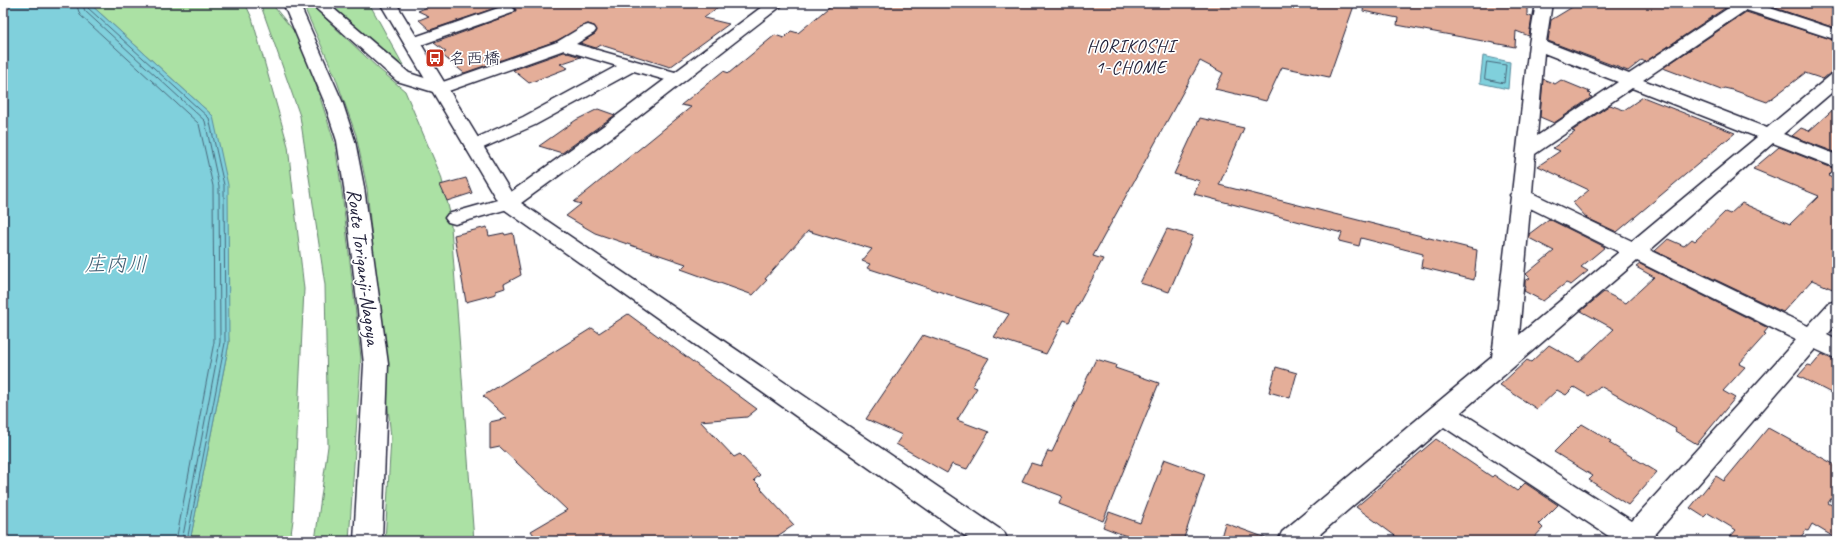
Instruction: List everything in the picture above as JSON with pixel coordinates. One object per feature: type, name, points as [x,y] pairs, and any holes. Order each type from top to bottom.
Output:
[{"type":"street","points":[[318,3],[403,77],[440,89],[563,44],[588,30]]},
{"type":"street","points":[[388,3],[508,203],[994,541]]},
{"type":"street","points":[[412,43],[507,10],[493,3]]},
{"type":"street","points":[[455,218],[508,203],[573,158],[676,78],[777,3]]},
{"type":"street","points":[[1525,152],[1743,3],[1837,35]]},
{"type":"street","points":[[1504,362],[1520,195],[1537,44],[1549,4]]},
{"type":"street","name":"Route Toriganji-Nagoya","points":[[290,5],[333,101],[346,141],[354,187],[376,364],[368,541]]},
{"type":"street","points":[[563,44],[630,66],[676,78]]},
{"type":"street","points":[[1537,44],[1837,162]]},
{"type":"street","points":[[474,146],[529,121],[630,66]]},
{"type":"street","points":[[1292,541],[1837,79]]},
{"type":"street","points":[[1520,195],[1837,350]]},
{"type":"street","points":[[1443,414],[1635,540],[1837,309]]},
{"type":"green space","points":[[89,3],[245,3],[252,18],[288,146],[304,289],[293,520],[290,541],[190,541],[229,343],[213,116]]},
{"type":"green space","points":[[260,3],[271,3],[302,41],[335,144],[361,358],[349,541],[315,541],[328,446],[325,285],[300,116]]},
{"type":"green space","points":[[328,3],[369,3],[403,65],[397,64]]},
{"type":"green space","points":[[310,4],[379,69],[405,91],[441,176],[450,213],[474,541],[385,541],[391,438],[367,188],[356,135],[335,76],[304,7]]},
{"type":"water","name":"庄内川","points":[[3,3],[89,3],[213,116],[228,185],[229,343],[190,541],[3,541]]},
{"type":"water","points":[[1483,56],[1510,62],[1508,89],[1480,83]]},
{"type":"building","points":[[437,3],[723,3],[704,18],[729,24],[670,67],[601,45],[596,48],[580,43],[595,34],[597,31],[594,26],[588,24],[556,41],[464,73],[441,54],[446,52],[434,43],[512,14],[516,10],[513,6],[507,4],[430,30],[419,20],[429,16],[418,11]]},
{"type":"building","points":[[834,3],[1355,3],[1329,77],[1282,67],[1266,101],[1215,89],[1223,73],[1200,61],[1093,256],[1103,259],[1069,322],[1064,320],[1046,354],[994,337],[1009,314],[867,268],[870,264],[862,261],[872,249],[835,238],[834,239],[808,231],[765,279],[767,280],[753,295],[681,269],[686,264],[595,233],[566,216],[581,204],[574,202],[691,107],[681,105],[723,71],[729,73],[775,35],[784,38],[791,31],[798,33]]},
{"type":"building","points":[[1364,3],[1439,3],[1459,7],[1459,3],[1527,3],[1527,15],[1532,17],[1529,36],[1516,31],[1515,47],[1397,25],[1398,18],[1363,11]]},
{"type":"building","points":[[1579,3],[1731,4],[1645,62],[1642,60],[1628,71],[1548,41],[1551,20]]},
{"type":"building","points":[[1760,3],[1837,3],[1837,22],[1832,27]]},
{"type":"building","points":[[1746,12],[1837,41],[1837,67],[1823,79],[1805,73],[1767,102],[1733,90],[1724,88],[1721,90],[1663,68]]},
{"type":"building","points":[[564,52],[581,57],[560,64],[568,68],[529,83],[513,70]]},
{"type":"building","points":[[1543,79],[1555,84],[1561,80],[1590,92],[1588,93],[1591,94],[1589,96],[1592,97],[1554,123],[1540,117]]},
{"type":"building","points":[[1643,97],[1735,133],[1617,232],[1587,218],[1573,203],[1589,190],[1538,166],[1560,151],[1553,148],[1575,132],[1572,131],[1610,105],[1624,110]]},
{"type":"building","points":[[1837,106],[1837,153],[1792,136],[1801,128],[1809,131]]},
{"type":"building","points":[[598,109],[615,115],[562,153],[539,146],[576,120]]},
{"type":"building","points":[[1200,118],[1244,128],[1219,185],[1477,250],[1474,280],[1421,267],[1423,254],[1361,238],[1359,246],[1339,241],[1342,233],[1194,194],[1200,181],[1174,174]]},
{"type":"building","points":[[1779,147],[1835,169],[1828,176],[1837,180],[1837,291],[1812,280],[1783,312],[1655,251],[1668,239],[1684,246],[1692,239],[1695,241],[1725,212],[1730,214],[1742,203],[1790,224],[1819,196],[1753,169]]},
{"type":"building","points":[[466,178],[472,193],[447,201],[440,185]]},
{"type":"building","points":[[1549,219],[1605,247],[1581,267],[1588,271],[1571,285],[1566,283],[1543,301],[1524,291],[1526,287],[1525,281],[1530,278],[1526,274],[1554,251],[1529,238],[1529,234]]},
{"type":"building","points":[[487,227],[489,236],[513,233],[521,275],[504,284],[505,288],[496,291],[496,294],[466,302],[454,235]]},
{"type":"building","points":[[1167,229],[1193,236],[1169,292],[1140,283]]},
{"type":"building","points":[[1640,264],[1768,328],[1764,333],[1766,334],[1739,364],[1745,367],[1723,391],[1735,398],[1697,444],[1675,431],[1676,429],[1600,386],[1589,396],[1574,387],[1566,395],[1557,390],[1537,409],[1500,385],[1527,360],[1531,362],[1549,345],[1579,362],[1614,329],[1581,311],[1604,292],[1626,303],[1654,277],[1636,267]]},
{"type":"building","points":[[628,314],[757,409],[747,417],[700,421],[734,457],[740,454],[760,475],[754,480],[794,525],[770,541],[538,541],[531,531],[567,510],[500,447],[490,449],[490,422],[507,418],[483,396],[592,328],[599,333]]},
{"type":"building","points":[[923,335],[989,358],[972,386],[977,388],[957,420],[989,432],[967,469],[952,464],[947,473],[896,444],[902,435],[866,419]]},
{"type":"building","points":[[1822,354],[1837,362],[1837,396],[1798,376],[1808,365],[1812,366]]},
{"type":"building","points":[[1096,359],[1116,365],[1115,368],[1159,383],[1103,521],[1059,504],[1062,496],[1022,481],[1031,463],[1041,466],[1048,451],[1052,452]]},
{"type":"building","points":[[1276,367],[1297,373],[1290,398],[1269,392]]},
{"type":"building","points":[[1582,424],[1611,441],[1609,443],[1657,472],[1628,505],[1589,480],[1593,476],[1554,452]]},
{"type":"building","points":[[1768,428],[1837,466],[1837,490],[1828,503],[1837,508],[1837,539],[1812,524],[1808,531],[1806,530],[1798,541],[1727,541],[1736,530],[1708,513],[1704,517],[1690,508],[1716,476],[1724,481]]},
{"type":"building","points":[[1436,439],[1492,477],[1494,475],[1517,491],[1525,483],[1558,505],[1539,524],[1543,528],[1531,541],[1402,541],[1356,507]]},
{"type":"building","points":[[1164,459],[1205,474],[1183,541],[1139,541],[1103,527],[1109,512],[1140,523]]},
{"type":"building","points":[[1225,523],[1269,539],[1269,541],[1220,541]]},
{"type":"place","name":"名西橋","points":[[435,58]]},
{"type":"district","name":"HORIKOSHI 1-CHOME","points":[[1131,56]]}]
